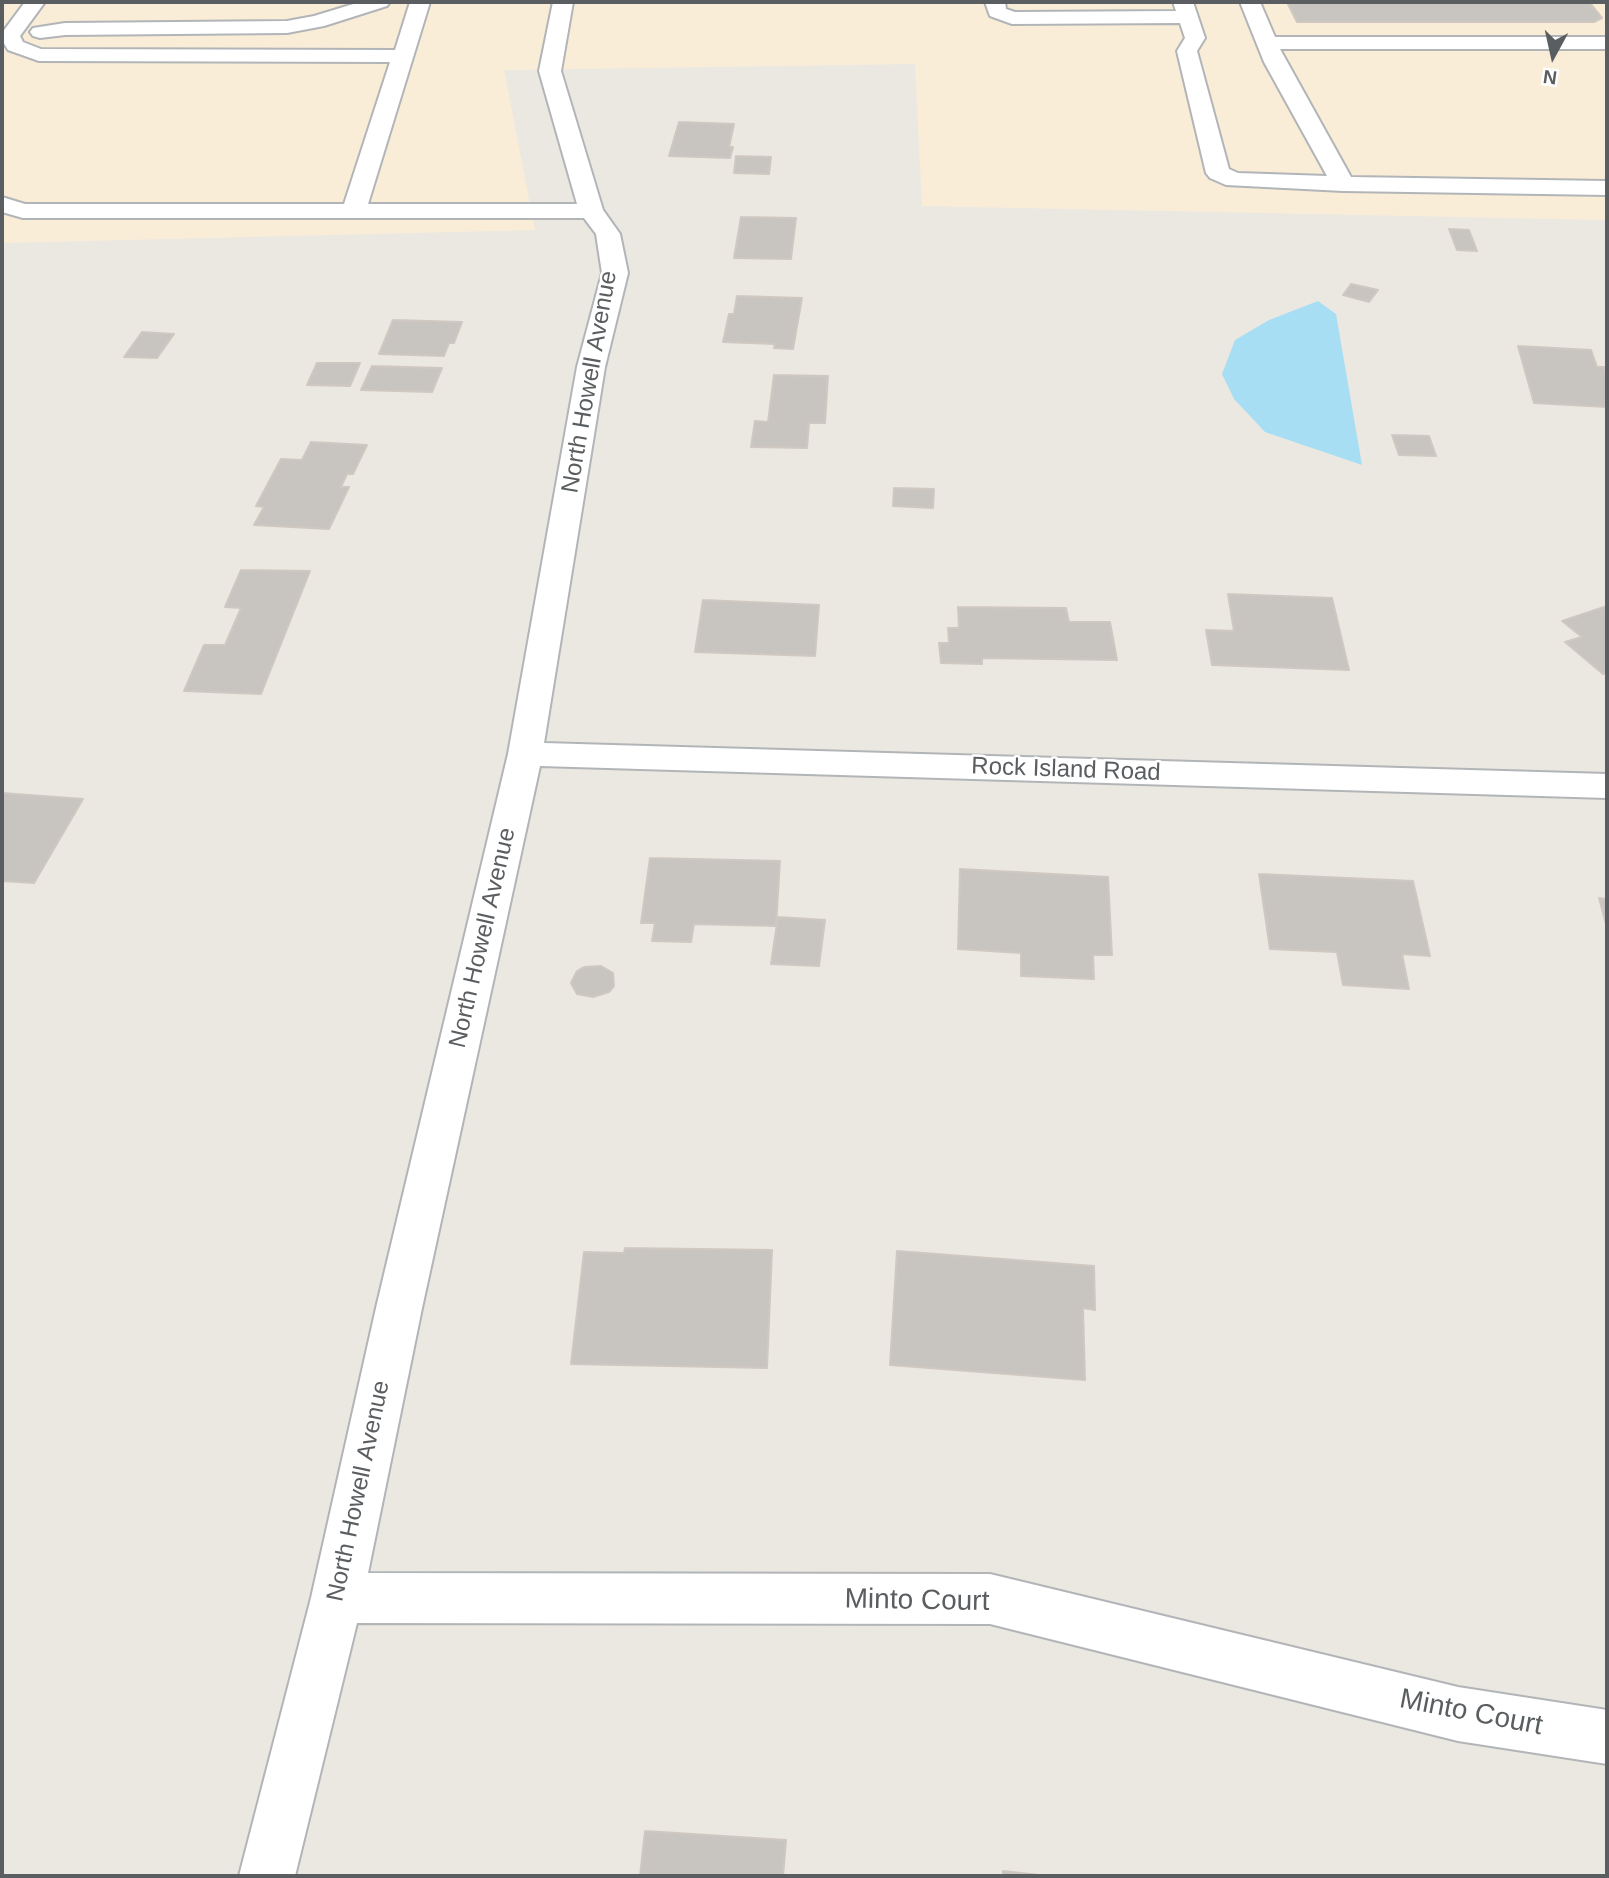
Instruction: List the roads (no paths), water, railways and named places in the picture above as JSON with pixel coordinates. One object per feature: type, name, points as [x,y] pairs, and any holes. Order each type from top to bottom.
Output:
[{"type":"street","points":[[6,37],[35,2]]},
{"type":"street","points":[[287,27],[298,2]]},
{"type":"street","points":[[6,37],[89,29],[287,27],[317,22],[380,2]]},
{"type":"street","points":[[354,211],[421,2]]},
{"type":"street","name":"North Howell Avenue","points":[[267,1876],[337,1598],[399,1308],[525,754],[590,367],[615,273],[608,234],[592,211],[550,71],[564,2]]},
{"type":"street","points":[[995,2],[997,12],[1012,18],[1186,9],[1195,38],[1187,51],[1217,173],[1234,180],[1607,188]]},
{"type":"street","points":[[1250,2],[1268,43],[1343,184]]},
{"type":"street","points":[[89,29],[102,11]]},
{"type":"street","points":[[6,37],[15,46],[38,55],[404,56]]},
{"type":"street","points":[[1268,43],[1607,43]]},
{"type":"street","points":[[2,204],[23,211],[592,211]]},
{"type":"street","name":"Rock Island Road","points":[[525,754],[1607,786]]},
{"type":"street","name":"Minto Court","points":[[337,1598],[990,1600],[1458,1714],[1607,1737]]},
{"type":"water","points":[[1318,301],[1336,314],[1362,465],[1265,432],[1234,399],[1222,374],[1235,340],[1269,320]]}]
